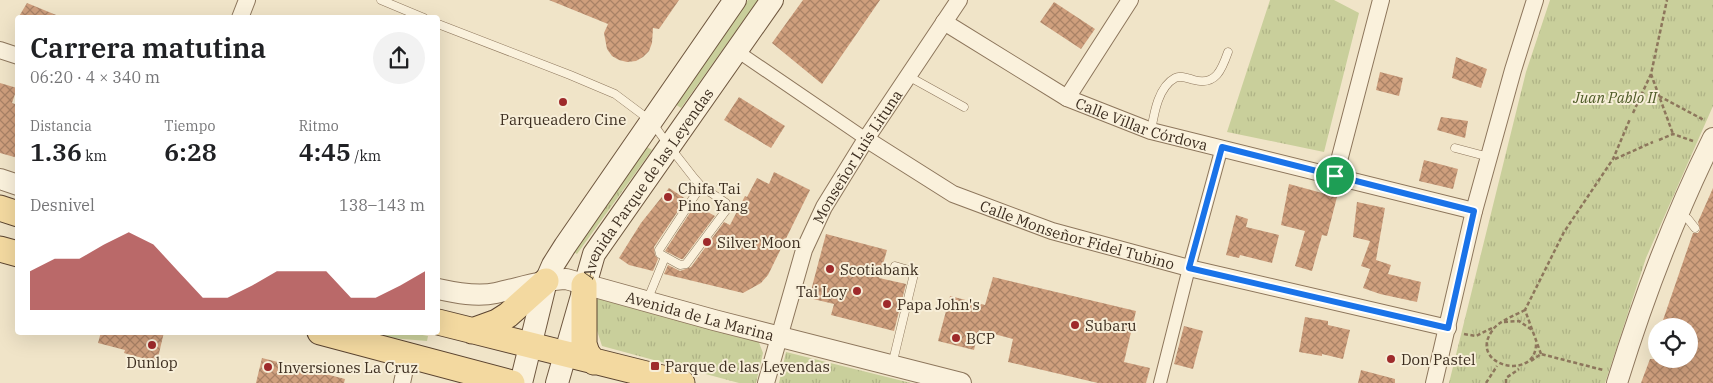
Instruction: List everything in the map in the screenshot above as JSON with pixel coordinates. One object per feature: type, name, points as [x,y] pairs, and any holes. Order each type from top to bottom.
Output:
[{"type":"main road","name":"Avenida Parque de las Leyendas","points":[[521,383],[546,281],[553,265],[735,0]]},
{"type":"main road","name":"Avenida Parque de las Leyendas","points":[[557,383],[594,254],[772,0]]},
{"type":"main road","points":[[0,208],[15,213]]},
{"type":"main road","points":[[0,249],[15,253]]},
{"type":"main road","points":[[472,330],[497,322],[508,315],[546,281]]},
{"type":"main road","points":[[584,285],[584,344],[587,353],[594,362]]},
{"type":"main road","points":[[440,322],[682,383]]},
{"type":"main road","points":[[331,335],[512,383]]},
{"type":"street","points":[[241,15],[247,0]]},
{"type":"street","name":"Monseñor Luis Lituna","points":[[766,383],[804,250],[824,207],[866,139],[959,0]]},
{"type":"street","points":[[1067,98],[1130,0]]},
{"type":"street","points":[[1434,383],[1474,211],[1513,70],[1535,0]]},
{"type":"street","points":[[1335,176],[1378,1]]},
{"type":"street","name":"Calle Villar Córdova","points":[[944,22],[1067,98],[1151,131],[1222,147],[1474,211]]},
{"type":"street","points":[[0,50],[15,55]]},
{"type":"street","points":[[737,51],[866,139]]},
{"type":"street","points":[[1612,377],[1678,212],[1704,133]]},
{"type":"street","name":"Calle Monseñor Fidel Tubino","points":[[866,139],[953,194],[1052,231],[1189,268],[1448,328]]},
{"type":"street","points":[[1160,383],[1222,147]]},
{"type":"street","points":[[0,179],[15,183]]},
{"type":"street","name":"Avenida de La Marina","points":[[440,289],[455,293],[494,294],[546,281],[566,279],[779,338],[961,383]]},
{"type":"street","points":[[402,383],[408,356]]},
{"type":"lane","points":[[381,0],[417,15]]},
{"type":"lane","points":[[440,25],[614,94],[651,121],[668,146],[701,186],[726,203],[727,209],[686,264],[680,265],[660,254],[659,250],[701,186]]},
{"type":"lane","points":[[1151,131],[1162,93],[1171,81],[1176,77],[1183,76],[1205,82],[1213,78],[1219,72],[1228,52]]},
{"type":"lane","points":[[908,76],[964,107]]},
{"type":"lane","points":[[1455,148],[1489,157]]},
{"type":"lane","points":[[1678,212],[1688,219],[1695,228]]},
{"type":"lane","points":[[646,302],[665,257]]},
{"type":"lane","points":[[892,366],[914,274],[912,271],[895,266]]},
{"type":"path","points":[[1633,113],[1651,74],[1667,0]]},
{"type":"path","points":[[1651,74],[1673,134]]},
{"type":"path","points":[[1659,95],[1704,133]]},
{"type":"path","points":[[1464,334],[1476,336],[1525,310],[1564,232],[1613,159],[1630,119]]},
{"type":"path","points":[[1659,140],[1673,134],[1704,133]]},
{"type":"path","points":[[1613,159],[1653,142]]},
{"type":"path","points":[[1525,310],[1541,354]]},
{"type":"path","points":[[1504,322],[1519,321],[1531,330],[1535,336],[1535,352],[1528,364]]},
{"type":"path","points":[[1497,325],[1488,337],[1487,344],[1491,358],[1502,367],[1515,369],[1522,367]]},
{"type":"path","points":[[1541,354],[1612,377]]},
{"type":"path","points":[[1506,383],[1506,378],[1541,354]]},
{"type":"path","points":[[1486,383],[1497,366]]},
{"type":"green space","points":[[748,0],[758,0],[681,108],[675,104]]},
{"type":"green space","points":[[1270,0],[1334,0],[1359,13],[1324,152],[1227,132]]},
{"type":"green space","name":"Juan Pablo II","points":[[1550,0],[1713,0],[1713,106],[1646,258],[1605,383],[1449,383],[1526,72]]},
{"type":"green space","points":[[642,144],[652,150],[577,254],[568,247]]},
{"type":"green space","points":[[598,298],[758,340],[763,353],[756,383],[739,383],[602,346],[591,312]]},
{"type":"green space","points":[[378,335],[428,336],[427,341]]},
{"type":"green space","points":[[786,352],[911,383],[779,383]]},
{"type":"building","points":[[549,0],[679,0],[659,29],[653,28],[652,43],[649,51],[636,61],[627,62],[612,56],[607,49],[604,33],[608,24]]},
{"type":"building","points":[[803,0],[880,0],[822,84],[772,43]]},
{"type":"building","points":[[1054,2],[1095,29],[1081,49],[1040,22]]},
{"type":"building","points":[[27,3],[56,15],[20,15]]},
{"type":"building","points":[[1456,57],[1487,69],[1481,88],[1452,78]]},
{"type":"building","points":[[1380,72],[1403,78],[1399,96],[1376,90]]},
{"type":"building","points":[[0,83],[15,87],[12,103],[15,104],[15,157],[0,153]]},
{"type":"building","points":[[739,97],[785,126],[771,148],[724,120]]},
{"type":"building","points":[[1441,117],[1468,121],[1465,138],[1437,130]]},
{"type":"building","points":[[1424,160],[1458,169],[1453,189],[1419,181]]},
{"type":"building","points":[[774,172],[810,190],[768,275],[761,283],[743,293],[664,274],[668,265],[680,271],[691,267],[724,222],[730,225],[757,178],[769,184]]},
{"type":"building","points":[[1289,184],[1337,197],[1327,236],[1322,235],[1312,271],[1295,266],[1305,231],[1281,225]]},
{"type":"building","points":[[669,188],[686,199],[654,247],[655,255],[658,259],[653,271],[629,265],[619,258],[641,223]]},
{"type":"building","points":[[1713,188],[1713,383],[1641,383],[1648,364],[1648,368],[1698,368],[1698,318],[1664,318],[1693,233],[1698,233],[1700,230],[1698,222]]},
{"type":"building","points":[[1357,202],[1385,208],[1376,260],[1391,265],[1388,274],[1421,282],[1417,302],[1380,294],[1363,288],[1370,269],[1361,266],[1370,241],[1353,237]]},
{"type":"building","points":[[695,205],[715,216],[683,259],[681,259],[665,251]]},
{"type":"building","points":[[1236,215],[1248,219],[1246,227],[1279,235],[1272,263],[1240,255],[1239,258],[1226,255]]},
{"type":"building","points":[[826,234],[887,250],[879,278],[906,284],[894,331],[831,315],[834,304],[809,298]]},
{"type":"building","name":"Subaru","points":[[993,277],[1136,311],[1124,362],[1150,368],[1146,383],[1098,383],[1008,362],[1013,339],[979,330],[974,350],[938,341],[950,296],[985,305]]},
{"type":"building","points":[[1305,317],[1328,321],[1328,325],[1350,330],[1343,359],[1322,354],[1322,356],[1299,352]]},
{"type":"building","points":[[1184,326],[1203,331],[1193,369],[1174,364]]},
{"type":"building","points":[[100,335],[163,335],[157,362],[124,353],[125,350],[98,343]]},
{"type":"building","points":[[262,358],[345,379],[344,383],[256,383]]},
{"type":"building","points":[[1361,370],[1395,379],[1395,383],[1358,383]]},
{"type":"place","name":"Parqueadero Cine","points":[[563,102]]},
{"type":"place","name":"Chifa Tai Pino Yang","points":[[668,197]]},
{"type":"place","name":"Silver Moon","points":[[707,242]]},
{"type":"place","name":"Scotiabank","points":[[830,269]]},
{"type":"place","name":"Tai Loy","points":[[857,291]]},
{"type":"place","name":"Papa John's","points":[[887,304]]},
{"type":"place","name":"Subaru","points":[[1075,325]]},
{"type":"place","name":"BCP","points":[[956,338]]},
{"type":"place","name":"Dunlop","points":[[152,345]]},
{"type":"place","name":"Don Pastel","points":[[1391,359]]},
{"type":"place","name":"Parque de las Leyendas","points":[[655,366]]},
{"type":"place","name":"Inversiones La Cruz","points":[[268,367]]},
{"type":"route","points":[[1222,147],[1335,176],[1474,211],[1448,328],[1189,268],[1222,147]]}]
